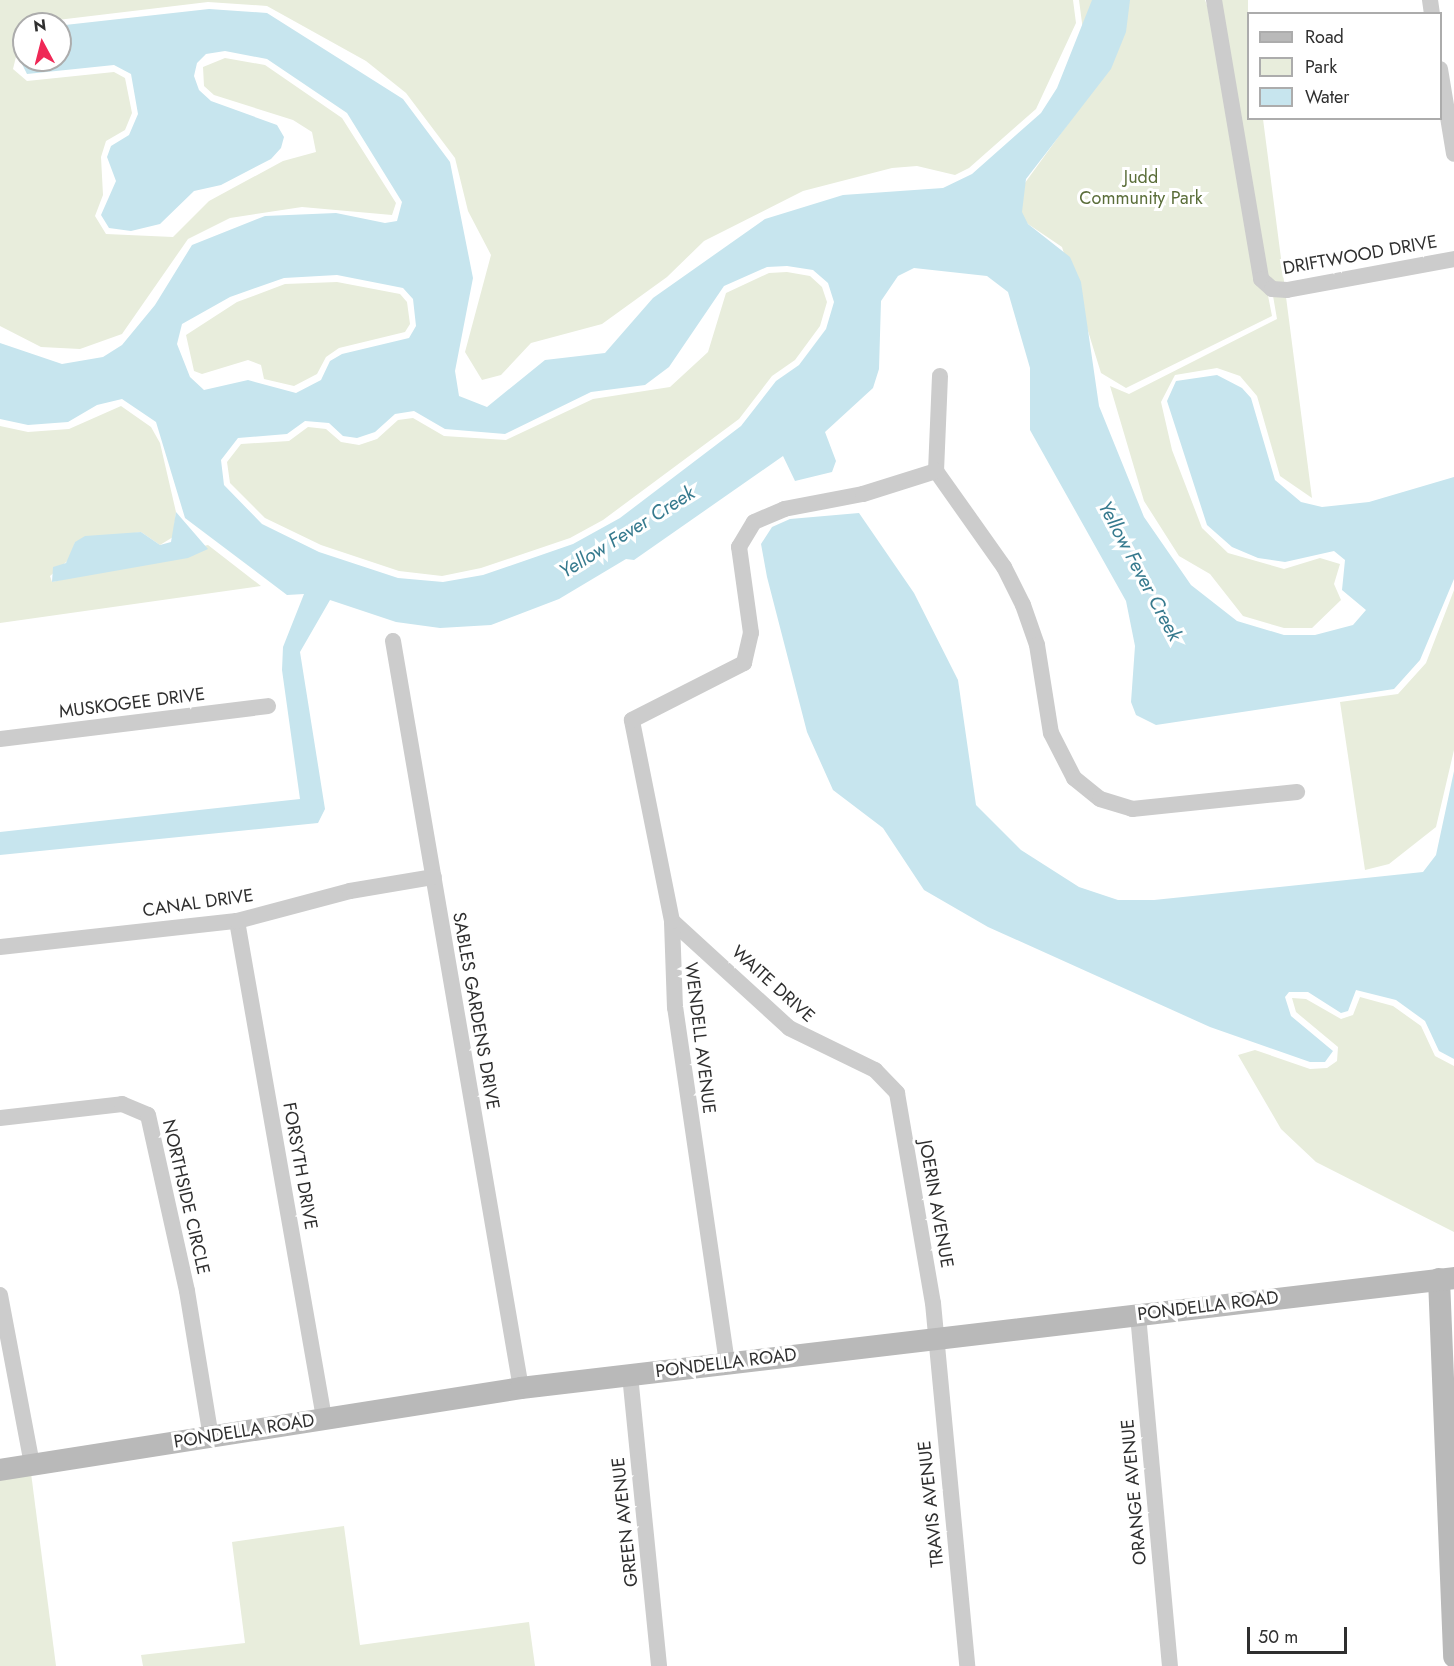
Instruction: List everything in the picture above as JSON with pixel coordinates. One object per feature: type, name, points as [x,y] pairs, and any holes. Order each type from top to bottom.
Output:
[{"type":"main road","name":"PONDELLA ROAD","points":[[0,1470],[521,1388],[1446,1278]]},
{"type":"main road","points":[[1446,1278],[1454,1657]]},
{"type":"street","name":"DRIFTWOOD DRIVE","points":[[1214,0],[1261,279],[1272,289],[1454,259]]},
{"type":"street","points":[[1442,81],[1454,154]]},
{"type":"street","points":[[940,376],[936,471],[1014,585],[1037,645],[1057,749],[1086,790],[1116,806],[1147,809],[1297,792]]},
{"type":"street","name":"WENDELL AVENUE","points":[[728,1363],[675,1008],[672,921],[632,720],[744,663],[752,633],[739,547],[750,526],[784,508],[863,494],[936,471]]},
{"type":"street","name":"SABLES GARDENS DRIVE","points":[[393,641],[521,1388]]},
{"type":"street","name":"MUSKOGEE DRIVE","points":[[0,739],[268,706]]},
{"type":"street","name":"CANAL DRIVE","points":[[0,947],[237,921],[350,891],[434,877]]},
{"type":"street","name":"FORSYTH DRIVE","points":[[237,921],[324,1418]]},
{"type":"street","name":"WAITE DRIVE","points":[[672,921],[789,1028],[889,1079]]},
{"type":"street","name":"JOERIN AVENUE","points":[[889,1079],[897,1093],[911,1167],[935,1339]]},
{"type":"street","name":"NORTHSIDE CIRCLE","points":[[0,1118],[122,1104],[148,1115],[187,1291],[211,1437]]},
{"type":"street","points":[[0,1295],[32,1465]]},
{"type":"street","name":"ORANGE AVENUE","points":[[1138,1315],[1170,1666]]},
{"type":"street","name":"TRAVIS AVENUE","points":[[935,1339],[967,1666]]},
{"type":"street","name":"GREEN AVENUE","points":[[630,1375],[659,1666]]},
{"type":"green space","points":[[0,0],[1073,0],[1076,23],[1036,109],[969,168],[955,175],[917,166],[892,168],[803,191],[704,241],[667,277],[602,324],[531,343],[501,375],[482,380],[465,352],[491,255],[468,211],[455,158],[406,93],[366,61],[267,6],[208,2],[72,18],[72,12],[12,12],[12,72],[16,72],[27,81],[114,72],[125,78],[132,113],[125,130],[106,141],[101,157],[103,195],[95,216],[106,234],[173,237],[209,201],[283,161],[316,152],[312,132],[293,120],[214,95],[204,86],[203,67],[225,58],[265,65],[342,118],[396,203],[392,215],[302,207],[230,218],[188,239],[122,334],[80,349],[41,347],[0,326]]},
{"type":"green space","name":"Judd Community Park","points":[[1079,0],[1205,0],[1216,29],[1272,316],[1126,388],[1101,373],[1062,247],[1028,224],[1011,202],[1091,92]]},
{"type":"green space","points":[[1211,0],[1248,0],[1247,120],[1263,120],[1312,498],[1280,476],[1257,396],[1240,376],[1217,368],[1175,375],[1161,402],[1172,450],[1202,528],[1228,553],[1284,569],[1320,558],[1340,564],[1334,584],[1341,600],[1312,628],[1284,628],[1243,616],[1210,574],[1179,556],[1144,501],[1110,386],[1129,394],[1277,319],[1272,290],[1257,255]]},
{"type":"green space","points":[[787,272],[810,276],[822,287],[827,302],[820,326],[795,360],[772,376],[739,419],[603,520],[570,538],[481,568],[442,576],[399,571],[321,545],[265,518],[230,483],[227,462],[241,444],[289,441],[308,427],[326,429],[341,442],[359,445],[377,439],[398,420],[413,418],[444,436],[506,440],[593,399],[670,387],[708,352],[726,293],[769,273]]},
{"type":"green space","points":[[337,282],[400,294],[407,302],[410,324],[405,332],[339,348],[326,357],[317,374],[294,386],[264,379],[261,365],[248,360],[202,374],[194,371],[186,335],[237,302],[285,284]]},
{"type":"green space","points":[[121,406],[151,427],[160,443],[176,512],[173,537],[160,545],[141,532],[75,542],[72,557],[50,576],[52,582],[208,545],[261,586],[0,623],[0,426],[28,432],[69,429]]},
{"type":"green space","points":[[1454,590],[1454,750],[1436,827],[1389,864],[1365,870],[1340,702],[1398,694],[1426,663]]},
{"type":"green space","points":[[1360,997],[1393,1006],[1421,1026],[1435,1056],[1454,1066],[1454,1232],[1316,1162],[1281,1129],[1238,1055],[1255,1050],[1310,1069],[1327,1068],[1337,1061],[1338,1047],[1296,1012],[1292,998],[1306,999],[1341,1019],[1353,1015]]},
{"type":"green space","points":[[31,1473],[56,1666],[0,1666],[0,1478]]},
{"type":"green space","points":[[344,1526],[360,1645],[529,1622],[535,1666],[143,1666],[141,1655],[245,1643],[232,1542]]},
{"type":"water","name":"Yellow Fever Creek","points":[[1092,0],[1130,0],[1126,32],[1111,69],[1026,179],[1022,212],[1028,224],[1070,257],[1081,282],[1099,406],[1144,517],[1191,585],[1237,621],[1284,635],[1315,635],[1353,625],[1366,610],[1342,590],[1345,560],[1334,551],[1285,562],[1258,558],[1232,547],[1207,525],[1167,401],[1176,381],[1217,375],[1242,388],[1251,398],[1275,480],[1301,502],[1322,507],[1369,502],[1454,477],[1454,579],[1420,660],[1394,689],[1156,725],[1136,715],[1131,702],[1135,646],[1126,601],[1030,430],[1030,368],[1008,292],[987,276],[914,268],[898,276],[881,301],[879,369],[873,388],[825,432],[836,461],[832,472],[795,481],[783,456],[634,560],[626,559],[559,599],[491,625],[440,628],[396,622],[330,600],[300,652],[325,809],[318,823],[0,855],[0,832],[300,799],[282,670],[283,647],[304,594],[287,595],[185,518],[156,422],[122,399],[97,405],[68,422],[28,425],[0,419],[0,343],[62,364],[103,357],[122,345],[155,305],[192,245],[265,216],[336,213],[385,223],[397,221],[402,202],[347,113],[267,59],[225,51],[206,54],[197,63],[194,76],[199,90],[211,101],[277,125],[284,137],[281,148],[271,159],[221,185],[194,191],[160,224],[131,231],[109,228],[101,215],[116,181],[107,157],[111,146],[129,135],[138,114],[131,74],[114,65],[72,69],[72,24],[209,9],[267,13],[403,99],[450,162],[473,278],[455,371],[459,396],[487,407],[545,360],[605,353],[653,298],[765,219],[843,195],[943,188],[972,174],[1041,113],[1057,88]],"holes":[[[787,266],[813,270],[828,283],[834,302],[826,329],[799,365],[776,381],[741,426],[620,518],[573,544],[483,575],[443,582],[398,578],[319,552],[262,524],[224,485],[221,460],[238,438],[287,434],[305,421],[329,423],[343,436],[357,438],[375,432],[395,414],[414,411],[445,429],[505,434],[591,392],[645,385],[669,367],[724,286],[767,267]],[[337,275],[403,288],[413,299],[416,326],[409,338],[342,354],[330,361],[321,380],[296,393],[248,380],[204,390],[190,377],[177,344],[182,324],[230,297],[284,278]]]},
{"type":"water","points":[[176,512],[208,549],[188,558],[52,582],[53,567],[66,563],[75,542],[85,536],[141,532],[160,545],[171,542]]},
{"type":"water","points":[[859,513],[914,593],[958,680],[976,805],[1021,850],[1079,887],[1118,900],[1154,900],[1423,872],[1436,855],[1454,771],[1454,1059],[1439,1051],[1425,1021],[1396,1000],[1356,990],[1348,1011],[1341,1013],[1308,992],[1289,992],[1285,997],[1291,1016],[1333,1051],[1325,1062],[1310,1062],[1210,1027],[988,927],[924,890],[883,828],[833,790],[807,732],[767,577],[761,544],[772,527],[790,519]]}]
